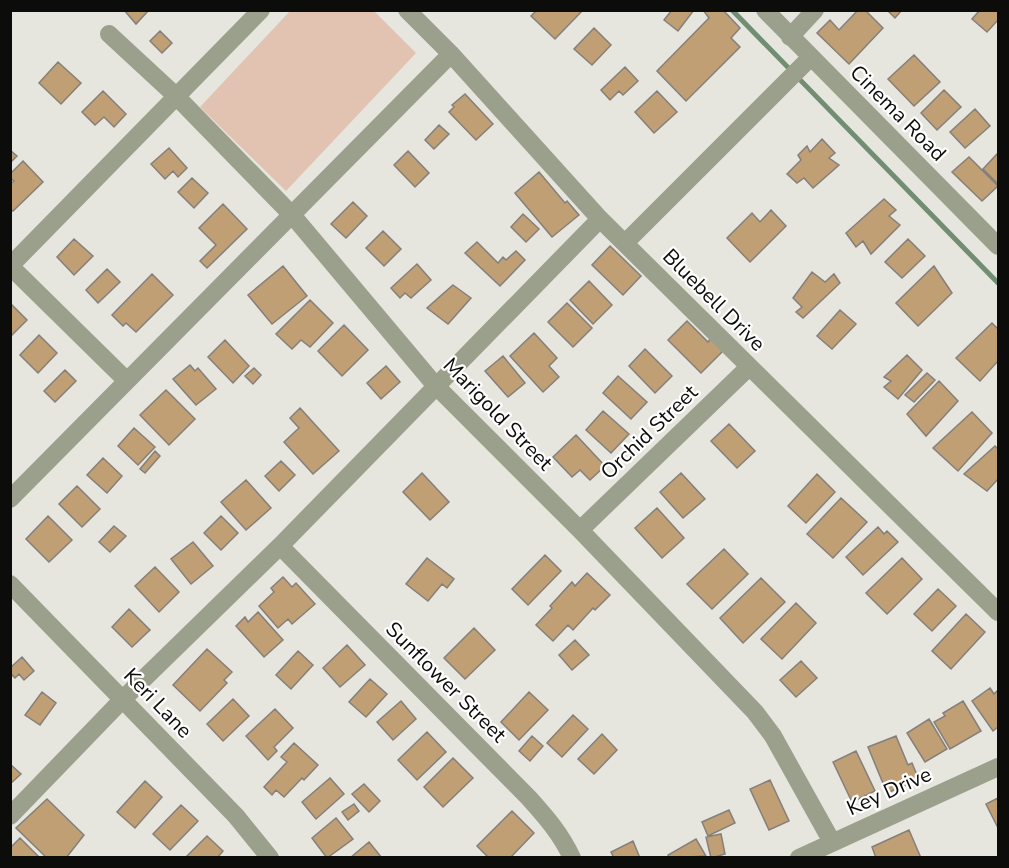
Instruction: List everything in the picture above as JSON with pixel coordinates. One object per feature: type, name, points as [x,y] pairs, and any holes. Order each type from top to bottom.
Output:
[{"type":"street","points":[[126,380],[10,266],[261,10]]},
{"type":"street","name":"Bluebell Drive","points":[[407,10],[451,54],[600,219],[999,612]]},
{"type":"street","name":"Cinema Road","points":[[765,10],[999,246]]},
{"type":"street","points":[[790,36],[815,10]]},
{"type":"street","name":"Marigold Street","points":[[109,34],[176,96],[293,216],[435,385],[580,530],[755,712],[773,736],[832,842]]},
{"type":"street","points":[[10,500],[126,380],[293,216],[451,54]]},
{"type":"street","points":[[625,243],[811,57]]},
{"type":"street","points":[[10,816],[123,699],[280,546],[435,385],[600,219]]},
{"type":"street","name":"Orchid Street","points":[[580,530],[749,367]]},
{"type":"street","name":"Sunflower Street","points":[[280,546],[535,806],[564,841],[572,858]]},
{"type":"street","name":"Keri Lane","points":[[10,584],[236,816],[270,858]]},
{"type":"street","name":"Key Drive","points":[[799,858],[999,767]]},
{"type":"shaded area","points":[[290,11],[374,11],[416,53],[286,191],[200,107]]},
{"type":"building","points":[[124,10],[149,10],[136,24]]},
{"type":"building","points":[[537,10],[583,10],[555,39],[531,16]]},
{"type":"building","points":[[672,10],[694,10],[678,31],[664,20]]},
{"type":"building","points":[[703,10],[723,10],[740,28],[731,38],[740,47],[686,101],[657,71],[709,18]]},
{"type":"building","points":[[858,10],[865,10],[883,28],[849,64],[817,33],[830,20],[839,30]]},
{"type":"building","points":[[887,10],[902,10],[895,18]]},
{"type":"building","points":[[980,10],[998,10],[998,20],[987,32],[972,19]]},
{"type":"building","points":[[594,28],[611,45],[592,65],[574,49]]},
{"type":"building","points":[[160,31],[172,43],[162,53],[150,41]]},
{"type":"building","points":[[914,55],[940,82],[914,106],[888,79]]},
{"type":"building","points":[[58,62],[81,83],[61,104],[39,83]]},
{"type":"building","points":[[625,67],[638,81],[623,95],[619,91],[610,100],[601,90]]},
{"type":"building","points":[[944,90],[961,107],[937,130],[921,113]]},
{"type":"building","points":[[103,91],[126,114],[114,127],[104,117],[95,125],[82,112]]},
{"type":"building","points":[[657,91],[677,112],[654,133],[635,112]]},
{"type":"building","points":[[465,94],[493,124],[476,140],[449,112],[454,107],[452,105]]},
{"type":"building","points":[[975,109],[990,126],[965,148],[950,132]]},
{"type":"building","points":[[439,125],[449,134],[434,149],[425,140]]},
{"type":"building","points":[[822,139],[835,153],[829,158],[839,165],[813,188],[804,178],[797,183],[787,174],[801,160],[798,155],[807,146],[810,152]]},
{"type":"building","points":[[169,148],[187,168],[178,177],[173,171],[165,179],[151,164]]},
{"type":"building","points":[[10,150],[17,156],[10,163]]},
{"type":"building","points":[[408,151],[429,173],[415,187],[394,165]]},
{"type":"building","points":[[998,153],[998,181],[997,183],[983,169]]},
{"type":"building","points":[[969,157],[998,186],[982,201],[952,172]]},
{"type":"building","points":[[23,161],[43,182],[13,211],[10,209],[10,184],[14,181],[10,178],[10,174]]},
{"type":"building","points":[[539,172],[565,203],[567,201],[579,215],[552,237],[515,193]]},
{"type":"building","points":[[192,178],[208,193],[194,208],[178,192]]},
{"type":"building","points":[[884,199],[896,210],[889,216],[900,225],[871,254],[863,241],[856,247],[846,233]]},
{"type":"building","points":[[353,202],[367,216],[346,238],[331,224]]},
{"type":"building","points":[[223,204],[247,229],[207,268],[200,261],[216,245],[199,228]]},
{"type":"building","points":[[771,210],[786,226],[750,262],[727,238],[752,213],[760,222]]},
{"type":"building","points":[[523,214],[539,229],[526,242],[511,227]]},
{"type":"building","points":[[383,231],[401,249],[384,266],[366,248]]},
{"type":"building","points":[[74,239],[93,256],[74,275],[57,257]]},
{"type":"building","points":[[908,239],[925,256],[902,278],[885,262]]},
{"type":"building","points":[[477,242],[498,263],[503,257],[506,260],[516,251],[525,260],[500,286],[465,253]]},
{"type":"building","points":[[610,246],[641,276],[623,295],[592,265]]},
{"type":"building","points":[[417,264],[431,280],[411,298],[405,293],[400,298],[391,288]]},
{"type":"building","points":[[283,266],[307,296],[272,324],[248,295]]},
{"type":"building","points":[[934,266],[952,293],[918,326],[896,303]]},
{"type":"building","points":[[107,269],[120,282],[98,303],[86,290]]},
{"type":"building","points":[[812,272],[825,282],[834,274],[840,283],[803,318],[796,312],[802,307],[793,298]]},
{"type":"building","points":[[152,274],[173,295],[136,332],[126,323],[123,326],[112,315]]},
{"type":"building","points":[[589,281],[612,305],[593,324],[570,300]]},
{"type":"building","points":[[453,285],[471,298],[448,324],[427,308]]},
{"type":"building","points":[[310,300],[333,323],[310,347],[301,340],[292,349],[276,334]]},
{"type":"building","points":[[567,303],[592,328],[573,347],[548,322]]},
{"type":"building","points":[[10,305],[27,320],[10,337]]},
{"type":"building","points":[[840,310],[856,324],[832,349],[817,336]]},
{"type":"building","points":[[687,321],[708,342],[711,338],[723,351],[701,373],[668,340]]},
{"type":"building","points":[[992,323],[998,329],[998,361],[980,381],[956,358]]},
{"type":"building","points":[[344,325],[368,350],[342,376],[318,351]]},
{"type":"building","points":[[534,333],[557,358],[549,366],[559,377],[543,392],[510,356]]},
{"type":"building","points":[[39,335],[57,353],[38,373],[20,355]]},
{"type":"building","points":[[225,340],[249,366],[233,383],[208,357]]},
{"type":"building","points":[[645,349],[672,376],[655,393],[629,366]]},
{"type":"building","points":[[907,355],[922,370],[898,399],[884,387],[891,381],[884,377]]},
{"type":"building","points":[[503,356],[525,383],[508,397],[485,371]]},
{"type":"building","points":[[190,365],[195,371],[198,368],[216,389],[196,405],[173,379]]},
{"type":"building","points":[[386,366],[400,382],[381,399],[367,383]]},
{"type":"building","points":[[254,368],[261,375],[253,384],[245,376]]},
{"type":"building","points":[[65,370],[76,381],[55,402],[44,391]]},
{"type":"building","points":[[927,373],[935,380],[914,402],[905,395]]},
{"type":"building","points":[[618,376],[647,402],[631,419],[603,393]]},
{"type":"building","points":[[939,381],[958,401],[926,436],[907,414]]},
{"type":"building","points":[[166,390],[195,419],[169,445],[140,415]]},
{"type":"building","points":[[300,408],[339,451],[313,474],[284,442],[299,428],[290,418]]},
{"type":"building","points":[[603,411],[629,434],[611,453],[586,430]]},
{"type":"building","points":[[972,412],[992,433],[958,471],[933,448]]},
{"type":"building","points":[[729,424],[755,451],[737,468],[711,441]]},
{"type":"building","points":[[134,428],[155,447],[138,465],[118,446]]},
{"type":"building","points":[[576,435],[605,466],[590,480],[580,470],[572,477],[553,457]]},
{"type":"building","points":[[995,446],[998,449],[998,479],[987,491],[964,474]]},
{"type":"building","points":[[155,451],[160,456],[145,473],[140,469]]},
{"type":"building","points":[[103,458],[122,476],[107,493],[87,475]]},
{"type":"building","points":[[281,461],[295,475],[279,491],[265,476]]},
{"type":"building","points":[[422,473],[449,502],[430,520],[403,492]]},
{"type":"building","points":[[681,473],[705,499],[683,518],[660,492]]},
{"type":"building","points":[[817,474],[835,492],[806,523],[788,506]]},
{"type":"building","points":[[246,480],[271,508],[246,530],[221,502]]},
{"type":"building","points":[[77,486],[100,509],[82,527],[59,504]]},
{"type":"building","points":[[841,498],[867,522],[833,558],[807,534]]},
{"type":"building","points":[[657,508],[684,538],[662,558],[635,528]]},
{"type":"building","points":[[48,516],[72,540],[49,562],[26,539]]},
{"type":"building","points":[[221,516],[238,533],[221,550],[204,533]]},
{"type":"building","points":[[114,526],[126,536],[110,552],[99,542]]},
{"type":"building","points":[[878,527],[884,534],[887,531],[898,542],[863,575],[846,557]]},
{"type":"building","points":[[193,542],[213,566],[191,584],[171,559]]},
{"type":"building","points":[[724,549],[748,574],[712,609],[687,584]]},
{"type":"building","points":[[545,555],[561,571],[528,605],[512,589]]},
{"type":"building","points":[[427,558],[454,579],[447,588],[442,584],[428,601],[406,584]]},
{"type":"building","points":[[902,558],[922,579],[887,614],[866,593]]},
{"type":"building","points":[[155,567],[179,592],[159,612],[135,586]]},
{"type":"building","points":[[587,573],[610,595],[595,610],[593,608],[573,630],[568,625],[553,641],[536,625],[572,582],[575,586]]},
{"type":"building","points":[[283,577],[292,587],[296,583],[315,604],[292,624],[288,619],[278,628],[259,606],[274,592],[271,588]]},
{"type":"building","points":[[761,578],[785,602],[743,643],[720,618]]},
{"type":"building","points":[[938,589],[956,606],[932,631],[914,614]]},
{"type":"building","points":[[796,603],[816,623],[782,659],[761,639]]},
{"type":"building","points":[[129,609],[150,630],[132,647],[112,627]]},
{"type":"building","points":[[258,612],[283,640],[264,657],[236,626],[245,617],[248,622]]},
{"type":"building","points":[[966,614],[985,632],[951,669],[932,651]]},
{"type":"building","points":[[474,628],[495,650],[465,679],[444,658]]},
{"type":"building","points":[[575,640],[589,655],[572,670],[559,655]]},
{"type":"building","points":[[347,645],[365,665],[340,687],[323,668]]},
{"type":"building","points":[[207,649],[232,672],[224,680],[227,683],[200,711],[173,685]]},
{"type":"building","points":[[298,651],[313,665],[291,689],[276,675]]},
{"type":"building","points":[[22,657],[34,671],[24,680],[19,674],[15,678],[10,673],[10,668]]},
{"type":"building","points":[[801,661],[817,678],[796,697],[780,680]]},
{"type":"building","points":[[370,679],[387,694],[366,717],[349,702]]},
{"type":"building","points":[[990,688],[994,694],[998,690],[998,727],[993,731],[972,701]]},
{"type":"building","points":[[42,692],[56,703],[40,725],[25,715]]},
{"type":"building","points":[[529,692],[548,710],[519,740],[501,722]]},
{"type":"building","points":[[233,699],[249,716],[223,741],[207,724]]},
{"type":"building","points":[[401,701],[416,719],[393,740],[377,722]]},
{"type":"building","points":[[963,701],[981,731],[950,749],[934,722],[945,716],[943,713]]},
{"type":"building","points":[[275,709],[293,728],[274,747],[277,751],[268,760],[246,736]]},
{"type":"building","points":[[573,715],[588,729],[562,757],[547,743]]},
{"type":"building","points":[[929,719],[947,749],[925,762],[907,733]]},
{"type":"building","points":[[427,732],[446,752],[417,780],[398,760]]},
{"type":"building","points":[[602,734],[617,750],[594,774],[578,759]]},
{"type":"building","points":[[532,736],[543,746],[530,761],[519,751]]},
{"type":"building","points":[[896,736],[908,765],[912,763],[919,780],[887,793],[868,747]]},
{"type":"building","points":[[294,743],[318,765],[284,797],[276,790],[272,795],[264,787],[287,762],[281,757]]},
{"type":"building","points":[[856,751],[875,791],[852,802],[833,762]]},
{"type":"building","points":[[453,758],[473,778],[443,807],[424,787]]},
{"type":"building","points":[[10,764],[21,774],[10,784]]},
{"type":"building","points":[[330,778],[344,794],[316,819],[302,802]]},
{"type":"building","points":[[770,780],[789,821],[769,830],[750,789]]},
{"type":"building","points":[[145,781],[162,797],[135,828],[117,812]]},
{"type":"building","points":[[364,784],[380,801],[369,812],[352,794]]},
{"type":"building","points":[[998,798],[998,828],[986,804]]},
{"type":"building","points":[[47,799],[84,835],[66,858],[47,858],[16,828]]},
{"type":"building","points":[[354,804],[359,811],[348,820],[342,812]]},
{"type":"building","points":[[181,805],[198,821],[170,850],[153,834]]},
{"type":"building","points":[[729,810],[735,823],[708,836],[702,822]]},
{"type":"building","points":[[512,811],[534,833],[510,858],[489,858],[477,846]]},
{"type":"building","points":[[336,818],[353,839],[327,858],[312,838]]},
{"type":"building","points":[[909,830],[921,858],[876,858],[872,847]]},
{"type":"building","points":[[721,834],[725,854],[711,858],[706,837]]},
{"type":"building","points":[[207,836],[223,851],[217,858],[185,858]]},
{"type":"building","points":[[20,838],[40,858],[10,858],[10,848]]},
{"type":"building","points":[[696,839],[706,856],[669,858],[668,855]]},
{"type":"building","points":[[633,841],[640,858],[614,858],[611,852]]},
{"type":"building","points":[[369,842],[382,858],[350,858]]},
{"type":"waterway","points":[[732,10],[998,283]]}]
